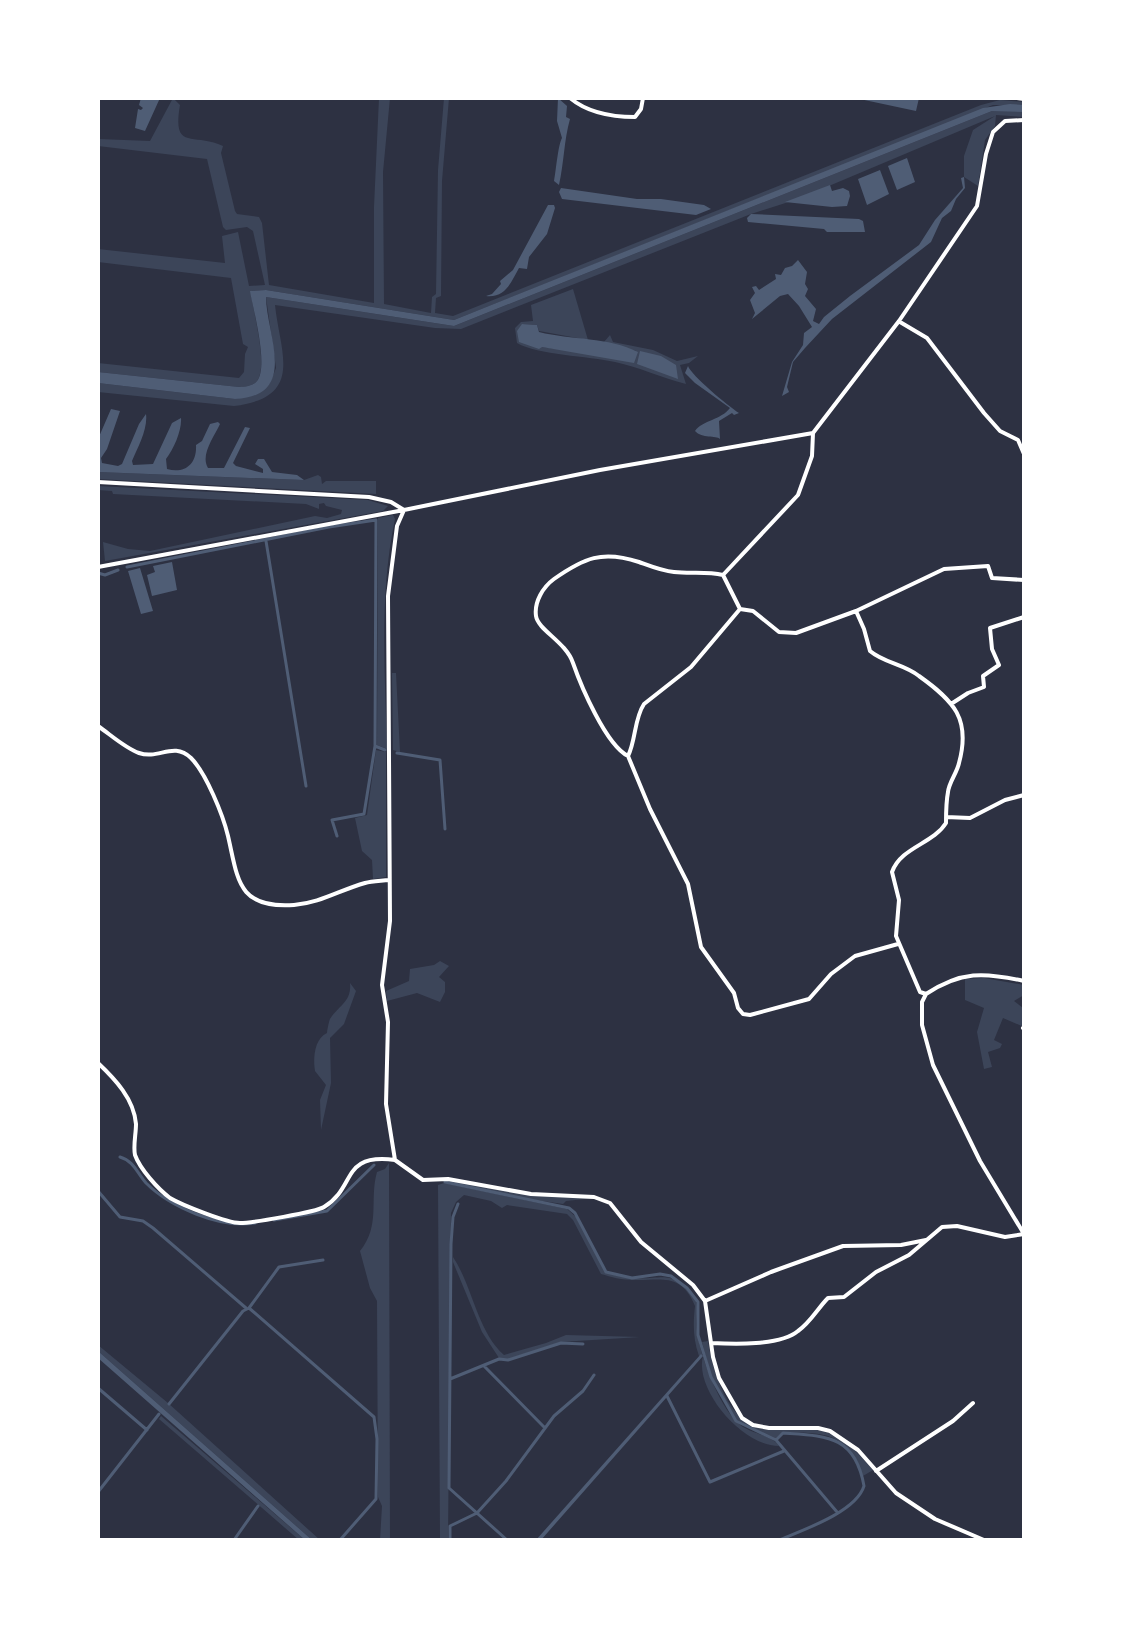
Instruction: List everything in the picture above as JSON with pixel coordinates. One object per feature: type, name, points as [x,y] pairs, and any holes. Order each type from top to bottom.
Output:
[{"type":"street","points":[[570,98],[585,108],[603,114],[635,117],[641,109],[643,98]]},
{"type":"street","points":[[968,98],[996,98]]},
{"type":"street","points":[[1017,98],[1024,99]]},
{"type":"street","points":[[723,575],[798,495],[812,456],[813,433],[899,321],[977,206],[993,132],[1005,121],[1024,120]]},
{"type":"street","points":[[899,321],[927,338],[984,413],[1000,431],[1018,440],[1024,454]]},
{"type":"street","points":[[98,567],[600,470],[813,433]]},
{"type":"street","points":[[98,482],[369,497],[391,502],[404,510]]},
{"type":"street","points":[[395,1160],[386,1104],[388,1022],[382,985],[390,921],[388,596],[397,526],[404,510]]},
{"type":"street","points":[[740,609],[723,575],[707,571],[676,573],[631,559],[599,556],[581,561],[549,583],[537,601],[536,619],[565,647],[596,713],[619,751],[628,756],[650,809],[688,884],[696,936],[734,993],[743,1014],[750,1015],[809,999],[831,974],[855,956],[898,944]]},
{"type":"street","points":[[740,609],[753,611],[779,632],[796,633],[856,611],[944,569],[988,566],[992,578],[1024,580]]},
{"type":"street","points":[[628,756],[635,739],[639,711],[644,704],[691,667],[740,609]]},
{"type":"street","points":[[856,611],[872,654],[918,674],[951,704],[963,723],[964,740],[948,791],[943,828],[901,856],[894,867],[899,900],[898,944],[920,992],[926,994]]},
{"type":"street","points":[[951,704],[984,687],[983,676],[999,665],[992,649],[990,628],[1024,617]]},
{"type":"street","points":[[98,726],[138,753],[148,755],[180,750],[192,759],[223,819],[234,872],[241,887],[253,897],[283,906],[298,905],[327,899],[365,883],[389,880]]},
{"type":"street","points":[[946,817],[970,818],[1005,800],[1024,795]]},
{"type":"street","points":[[711,1343],[741,1345],[793,1335],[828,1298],[844,1297],[876,1272],[909,1255],[935,1231],[949,1225],[1005,1237],[1024,1234],[980,1161],[933,1065],[922,1025],[922,1002],[926,994],[948,981],[967,975],[995,975],[1024,981]]},
{"type":"street","points":[[98,1063],[116,1082],[133,1110],[136,1125],[134,1153],[141,1167],[170,1197],[238,1223],[323,1208],[359,1165],[369,1158],[395,1160],[423,1180],[448,1179],[531,1194],[594,1197],[610,1203],[641,1242],[678,1271],[705,1301],[719,1378],[742,1418],[753,1425],[769,1428],[818,1428],[830,1431],[858,1450],[896,1493],[935,1519],[984,1540]]},
{"type":"street","points":[[705,1301],[758,1277],[843,1246],[901,1245],[926,1240]]},
{"type":"street","points":[[876,1471],[953,1421],[973,1403]]},
{"type":"shaded area","points":[[141,98],[160,98],[145,131],[135,128],[138,109],[143,108],[139,105]]},
{"type":"shaded area","points":[[173,98],[180,105],[178,120],[182,135],[223,146],[221,153],[235,211],[237,214],[259,217],[262,223],[269,285],[374,303],[379,98],[390,98],[383,172],[384,304],[431,313],[432,297],[436,294],[438,170],[444,98],[449,98],[442,181],[441,296],[436,298],[435,313],[453,316],[981,105],[1000,100],[1024,102],[1024,105],[993,105],[454,320],[266,290],[251,291],[261,351],[260,373],[253,384],[239,387],[98,372],[98,363],[239,378],[244,372],[248,347],[243,344],[231,278],[98,262],[98,249],[225,263],[222,236],[238,232],[249,286],[265,285],[253,231],[247,227],[226,230],[223,227],[207,159],[98,146],[98,139],[150,141]]},
{"type":"shaded area","points":[[558,98],[567,106],[566,117],[570,119],[559,185],[554,181],[562,138],[557,121]]},
{"type":"shaded area","points":[[855,98],[919,98],[916,111]]},
{"type":"shaded area","points":[[1024,105],[1024,112],[992,111],[454,326],[266,297],[275,361],[267,387],[255,395],[235,399],[98,383],[98,372],[249,386],[257,381],[261,363],[250,291],[266,290],[454,320],[983,108]]},
{"type":"shaded area","points":[[1012,109],[1024,112],[1024,117],[996,115],[995,126],[985,140],[978,186],[964,177],[964,156],[973,130],[995,116],[798,199],[751,214],[461,329],[275,305],[283,370],[279,383],[271,393],[256,401],[234,406],[98,392],[98,383],[235,399],[259,393],[270,383],[276,368],[266,297],[454,326],[992,111]]},
{"type":"shaded area","points":[[907,158],[915,182],[897,190],[888,166]]},
{"type":"shaded area","points":[[880,170],[889,194],[867,205],[858,179]]},
{"type":"shaded area","points":[[964,177],[965,188],[951,211],[942,218],[931,242],[832,319],[793,362],[787,387],[789,392],[782,396],[792,362],[803,345],[804,333],[812,327],[788,294],[780,296],[752,319],[755,313],[750,300],[755,293],[752,287],[756,286],[759,290],[776,279],[775,274],[781,275],[785,268],[798,260],[807,272],[805,284],[808,289],[805,296],[816,309],[813,321],[819,324],[850,296],[919,245],[935,220],[963,188],[961,178]]},
{"type":"shaded area","points":[[830,185],[832,191],[843,188],[849,191],[847,206],[785,202]]},
{"type":"shaded area","points":[[561,188],[704,205],[711,209],[696,215],[562,199]]},
{"type":"shaded area","points":[[548,205],[555,208],[547,234],[529,257],[527,269],[519,268],[503,292],[486,296],[492,294],[501,284],[500,281],[513,270]]},
{"type":"shaded area","points":[[751,214],[859,219],[863,221],[865,232],[827,232],[824,229],[748,222]]},
{"type":"shaded area","points":[[573,289],[588,340],[539,331],[537,325],[522,324],[542,347],[587,353],[636,351],[604,342],[610,335],[613,342],[653,350],[677,361],[698,356],[680,365],[686,384],[624,364],[537,350],[517,343],[515,328],[521,322],[533,321],[531,305]]},
{"type":"shaded area","points":[[522,324],[537,325],[539,332],[551,335],[602,341],[638,352],[634,363],[542,347],[539,349],[519,342],[517,331]]},
{"type":"shaded area","points":[[640,351],[661,356],[676,365],[678,379],[637,364]]},
{"type":"shaded area","points":[[688,366],[739,413],[732,413],[719,421],[720,439],[695,431],[730,408],[685,373]]},
{"type":"shaded area","points":[[111,409],[120,411],[101,458],[102,463],[122,464],[146,414],[144,432],[133,465],[153,464],[172,423],[181,418],[177,439],[166,459],[167,469],[179,470],[189,466],[196,445],[202,441],[210,424],[218,422],[220,424],[207,452],[208,468],[224,468],[245,427],[250,428],[233,463],[236,466],[263,473],[263,469],[255,464],[258,459],[264,459],[272,472],[297,475],[304,480],[98,472],[98,439]]},
{"type":"shaded area","points":[[98,472],[304,480],[318,475],[322,484],[326,481],[376,481],[376,494],[98,479]]},
{"type":"shaded area","points":[[98,486],[368,500],[388,506],[383,511],[105,561],[103,542],[150,551],[315,516],[327,518],[341,514],[342,510],[324,503],[319,504],[319,509],[306,504],[113,494],[112,491],[98,490]]},
{"type":"shaded area","points":[[393,515],[385,604],[387,749],[377,745],[378,518]]},
{"type":"shaded area","points":[[172,562],[177,590],[152,596],[147,575],[155,572],[153,566]]},
{"type":"shaded area","points":[[140,568],[153,611],[141,614],[128,571]]},
{"type":"shaded area","points":[[392,673],[396,673],[400,752],[393,750]]},
{"type":"shaded area","points":[[376,750],[386,752],[386,877],[373,879],[372,860],[362,851],[355,818],[367,815]]},
{"type":"shaded area","points":[[440,961],[449,966],[439,977],[445,982],[445,992],[440,1002],[417,993],[387,1001],[386,991],[409,981],[410,969]]},
{"type":"shaded area","points":[[984,978],[1024,985],[1024,995],[1014,1001],[1023,1008],[1024,1027],[1003,1018],[994,1040],[1002,1044],[1000,1048],[988,1052],[992,1067],[984,1069],[977,1032],[984,1008],[965,1000],[965,979]]},
{"type":"shaded area","points":[[350,983],[356,991],[344,1024],[330,1038],[331,1083],[321,1130],[320,1100],[326,1085],[315,1071],[315,1050],[319,1040],[327,1033],[330,1019],[347,999]]},
{"type":"shaded area","points":[[389,1163],[390,1540],[380,1540],[382,1506],[378,1497],[377,1301],[370,1288],[360,1251],[370,1232],[377,1172]]},
{"type":"shaded area","points":[[448,1180],[531,1194],[594,1198],[563,1204],[514,1197]]},
{"type":"shaded area","points":[[444,1183],[567,1209],[576,1217],[606,1273],[629,1278],[667,1278],[680,1283],[696,1301],[703,1356],[699,1356],[695,1337],[695,1306],[677,1283],[625,1279],[601,1274],[567,1214],[507,1205],[502,1208],[491,1201],[464,1195],[451,1213],[448,1540],[440,1540],[438,1185]]},
{"type":"shaded area","points":[[453,1257],[487,1334],[504,1355],[566,1335],[640,1337],[561,1342],[508,1359],[499,1358],[482,1332]]},
{"type":"shaded area","points":[[708,1341],[718,1381],[741,1418],[764,1429],[806,1429],[831,1434],[849,1445],[873,1470],[863,1476],[848,1450],[832,1438],[811,1433],[783,1432],[775,1439],[737,1420],[711,1376],[702,1342]]},
{"type":"shaded area","points":[[98,1345],[168,1403],[320,1540],[312,1540],[98,1351]]},
{"type":"shaded area","points":[[98,1351],[312,1540],[305,1540],[98,1358]]},
{"type":"shaded area","points":[[701,1354],[703,1356],[541,1540],[536,1540]]},
{"type":"shaded area","points":[[703,1356],[711,1380],[730,1414],[742,1426],[779,1446],[750,1437],[724,1413],[706,1384]]},
{"type":"shaded area","points":[[161,1416],[305,1540],[299,1540],[159,1419]]},
{"type":"waterway","points":[[127,567],[376,520],[375,746],[364,814],[332,820],[337,836]]},
{"type":"waterway","points":[[266,541],[306,786]]},
{"type":"waterway","points":[[98,573],[105,575],[118,570]]},
{"type":"waterway","points":[[375,746],[385,750]]},
{"type":"waterway","points":[[397,753],[440,760],[445,829]]},
{"type":"waterway","points":[[120,1157],[132,1164],[156,1192],[182,1208],[227,1223],[255,1223]]},
{"type":"waterway","points":[[274,1220],[327,1211],[374,1165]]},
{"type":"waterway","points":[[445,1182],[569,1208],[575,1213],[606,1272],[632,1278],[660,1274],[671,1276],[687,1288],[698,1302],[698,1335],[711,1377],[736,1421],[776,1440],[837,1512]]},
{"type":"waterway","points":[[98,1191],[120,1217],[143,1221],[153,1228],[246,1308]]},
{"type":"waterway","points":[[458,1204],[453,1217],[451,1244],[449,1488],[507,1540]]},
{"type":"waterway","points":[[249,1308],[279,1267],[323,1260]]},
{"type":"waterway","points":[[169,1404],[243,1311],[249,1308],[374,1417],[377,1439],[376,1499],[340,1540]]},
{"type":"waterway","points":[[450,1379],[499,1359],[508,1360],[561,1343],[583,1344]]},
{"type":"waterway","points":[[484,1366],[545,1428]]},
{"type":"waterway","points":[[450,1540],[450,1526],[477,1513],[506,1481],[554,1416],[583,1391],[594,1375]]},
{"type":"waterway","points":[[98,1388],[147,1430]]},
{"type":"waterway","points":[[667,1396],[710,1482],[784,1451]]},
{"type":"waterway","points":[[98,1492],[159,1414]]},
{"type":"waterway","points":[[776,1440],[783,1433],[813,1435],[836,1442],[854,1457],[864,1486],[851,1504],[840,1512],[779,1540]]},
{"type":"waterway","points":[[234,1540],[258,1506]]}]
